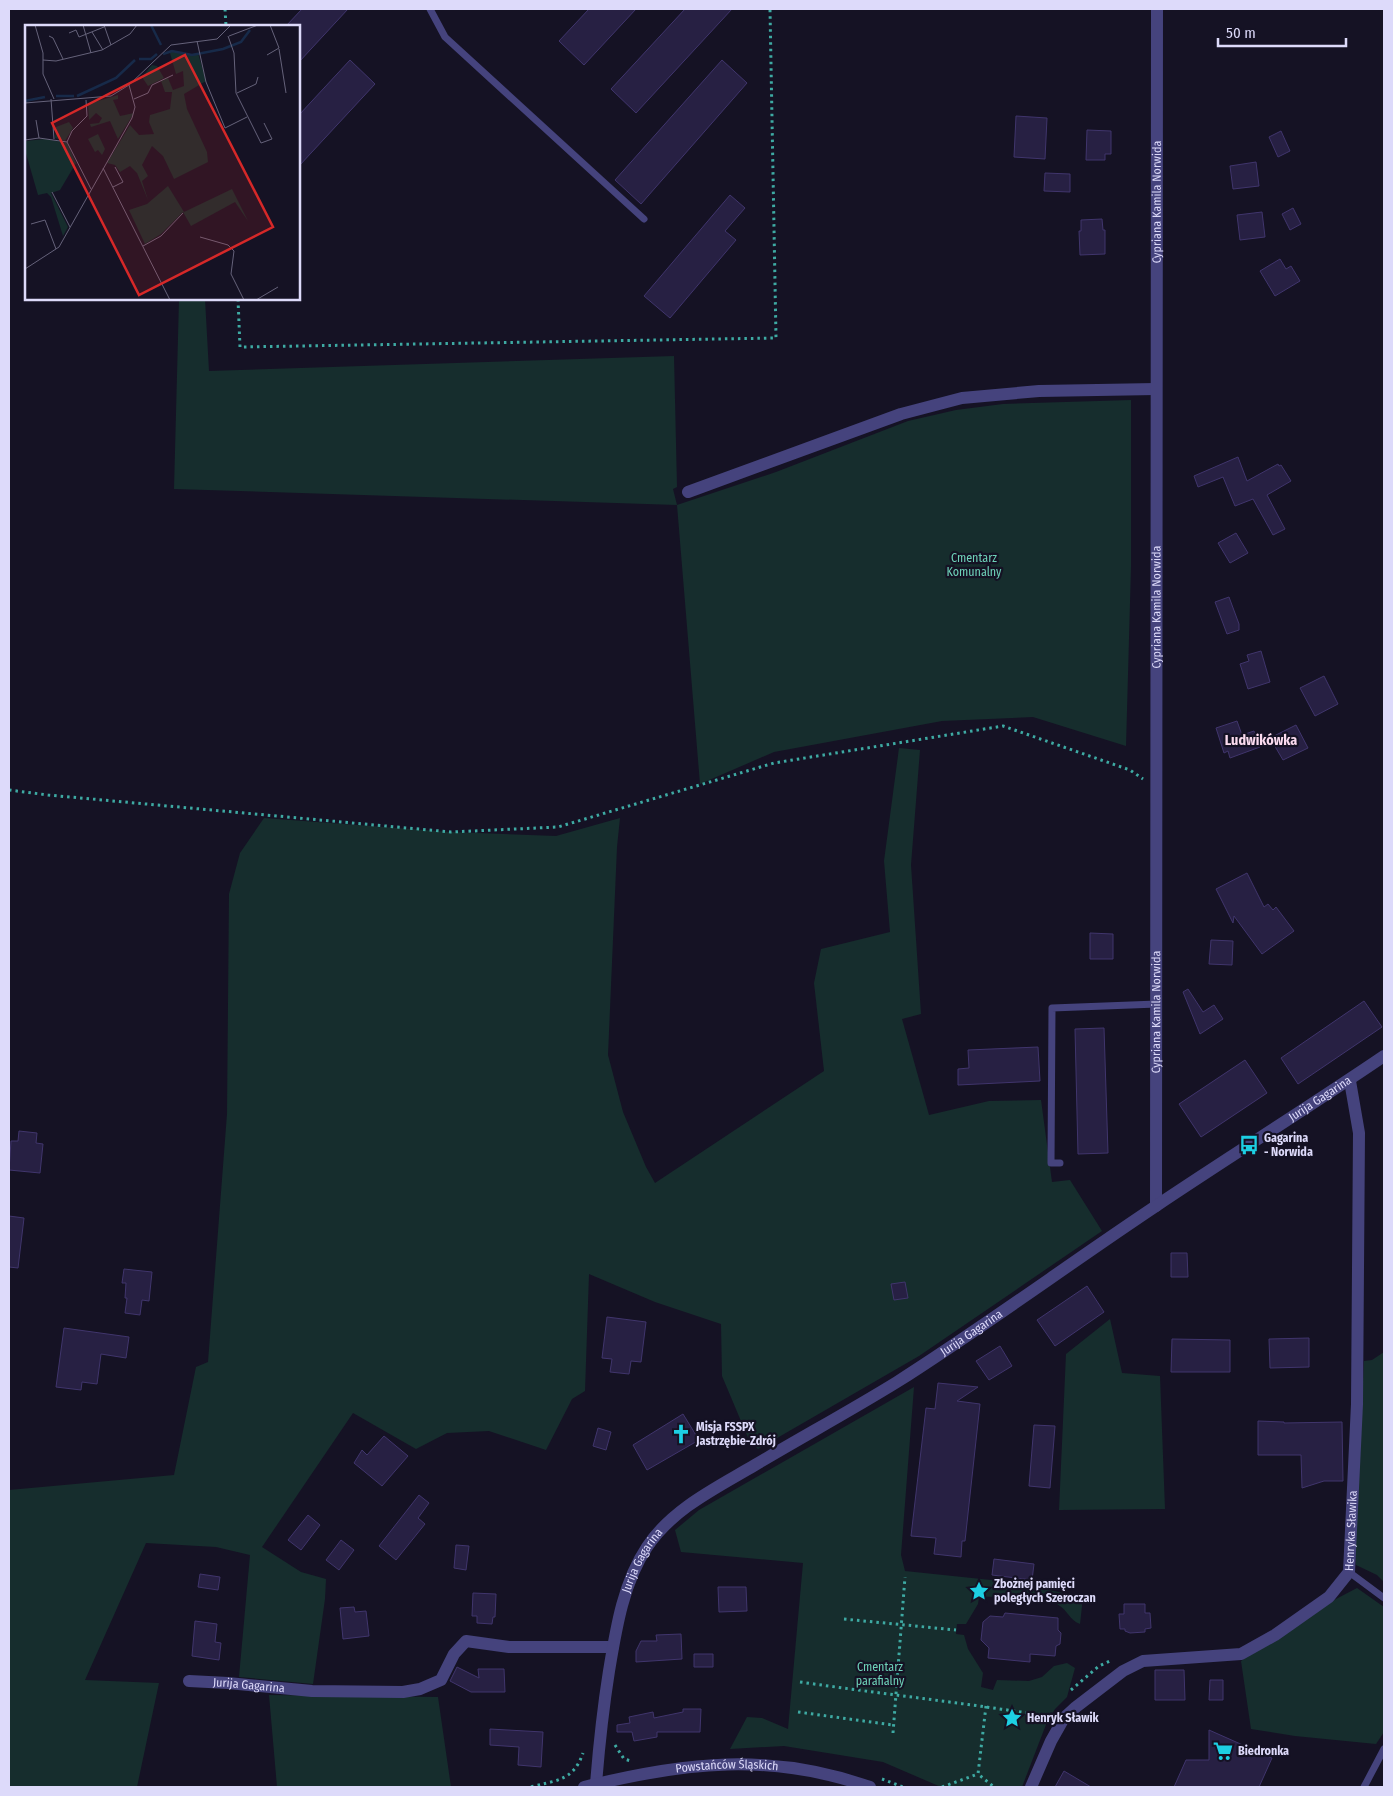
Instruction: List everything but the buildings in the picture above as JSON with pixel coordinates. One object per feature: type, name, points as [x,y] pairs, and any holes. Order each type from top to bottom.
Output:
[{"type":"street","name":"Cypriana Kamila Norwida","points":[[1156,1206],[1157,9]]},
{"type":"street","points":[[688,492],[901,414],[962,398],[1039,391],[1156,389]]},
{"type":"street","name":"Jurija Gagarina","points":[[590,1786],[613,1647],[622,1606],[630,1579],[638,1562],[658,1532],[685,1508],[707,1493],[896,1382],[999,1315],[1156,1206],[1350,1081],[1384,1056]]},
{"type":"street","name":"Henryka Sławika","points":[[1031,1787],[1051,1741],[1064,1718],[1076,1706],[1123,1671],[1143,1661],[1241,1654],[1276,1635],[1329,1597],[1349,1572],[1357,1404],[1360,1133],[1350,1081]]},
{"type":"street","name":"Jurija Gagarina","points":[[189,1681],[312,1691],[403,1692],[420,1689],[441,1680],[454,1654],[466,1641],[509,1647],[613,1647]]},
{"type":"street","name":"Powstańców Śląskich","points":[[590,1786],[697,1766],[749,1764],[796,1768],[828,1774],[870,1787]]},
{"type":"lane","points":[[430,9],[445,38],[644,219]]},
{"type":"lane","points":[[1060,1163],[1052,1163],[1052,1008],[1157,1004]]},
{"type":"lane","points":[[1349,1572],[1384,1598]]},
{"type":"lane","points":[[1364,1787],[1384,1749]]},
{"type":"path","points":[[225,9],[226,25]]},
{"type":"path","points":[[238,300],[240,347],[776,338],[770,9]]},
{"type":"path","points":[[9,790],[452,832],[558,827],[774,763],[1003,726],[1130,770],[1156,788]]},
{"type":"path","points":[[893,1733],[905,1577]]},
{"type":"path","points":[[844,1619],[956,1630]]},
{"type":"path","points":[[800,1682],[896,1696],[986,1706],[1047,1716]]},
{"type":"path","points":[[978,1774],[986,1706]]},
{"type":"path","points":[[798,1712],[893,1726]]},
{"type":"path","points":[[942,1787],[978,1774]]},
{"type":"path","points":[[978,1774],[994,1787]]},
{"type":"green space","points":[[179,300],[205,300],[209,371],[674,356],[677,487],[673,489],[677,505],[174,489]]},
{"type":"green space","name":"Cmentarz Komunalny","points":[[1131,400],[1131,567],[1126,746],[1033,717],[942,721],[774,752],[700,784],[677,505],[776,472],[908,421],[956,410],[1003,404]]},
{"type":"green space","points":[[899,748],[920,750],[911,865],[921,1014],[902,1019],[929,1115],[989,1101],[1041,1100],[1052,1182],[1070,1180],[1102,1231],[919,1356],[758,1449],[749,1440],[722,1376],[721,1324],[655,1302],[589,1274],[585,1391],[572,1399],[546,1450],[489,1431],[447,1433],[416,1449],[353,1413],[262,1547],[301,1572],[326,1579],[313,1684],[239,1677],[250,1555],[216,1547],[146,1543],[85,1680],[159,1683],[137,1787],[9,1787],[9,1490],[174,1475],[196,1367],[208,1362],[227,1114],[229,894],[240,853],[264,818],[451,832],[556,836],[620,818],[617,847],[608,1055],[623,1112],[646,1167],[655,1183],[824,1071],[814,983],[821,949],[890,932],[884,861]]},
{"type":"green space","points":[[1110,1319],[1122,1373],[1160,1376],[1165,1509],[1059,1510],[1066,1354]]},
{"type":"green space","points":[[1384,1352],[1384,1582],[1377,1575],[1356,1565],[1355,1538],[1364,1361],[1372,1360]]},
{"type":"green space","name":"Cmentarz parafialny","points":[[914,1387],[901,1555],[905,1571],[1010,1582],[1083,1597],[1080,1624],[1073,1620],[1061,1606],[1050,1602],[1031,1598],[979,1597],[978,1604],[966,1624],[957,1624],[956,1634],[964,1635],[968,1649],[983,1673],[981,1687],[993,1690],[997,1680],[1029,1681],[1042,1677],[1054,1666],[1067,1663],[1075,1668],[1067,1697],[1055,1709],[1047,1722],[1022,1787],[941,1787],[883,1762],[784,1746],[730,1749],[747,1717],[762,1718],[788,1729],[803,1563],[681,1552],[675,1530],[699,1510]]},
{"type":"green space","points":[[1357,1588],[1384,1607],[1384,1732],[1376,1744],[1295,1736],[1251,1729],[1241,1661],[1336,1599]]},
{"type":"green space","points":[[269,1695],[438,1697],[451,1787],[277,1787]]},
{"type":"place","name":"Gagarina - Norwida","points":[[1249,1145]]},
{"type":"place","name":"Misja FSSPX Jastrzębie-Zdrój","points":[[681,1434]]},
{"type":"place","name":"Zbożnej pamięci poległych Szeroczan","points":[[979,1591]]},
{"type":"place","name":"Henryk Sławik","points":[[1012,1718]]},
{"type":"place","name":"Biedronka","points":[[1223,1751]]},
{"type":"district","name":"Ludwikówka","points":[[1261,740]]}]
